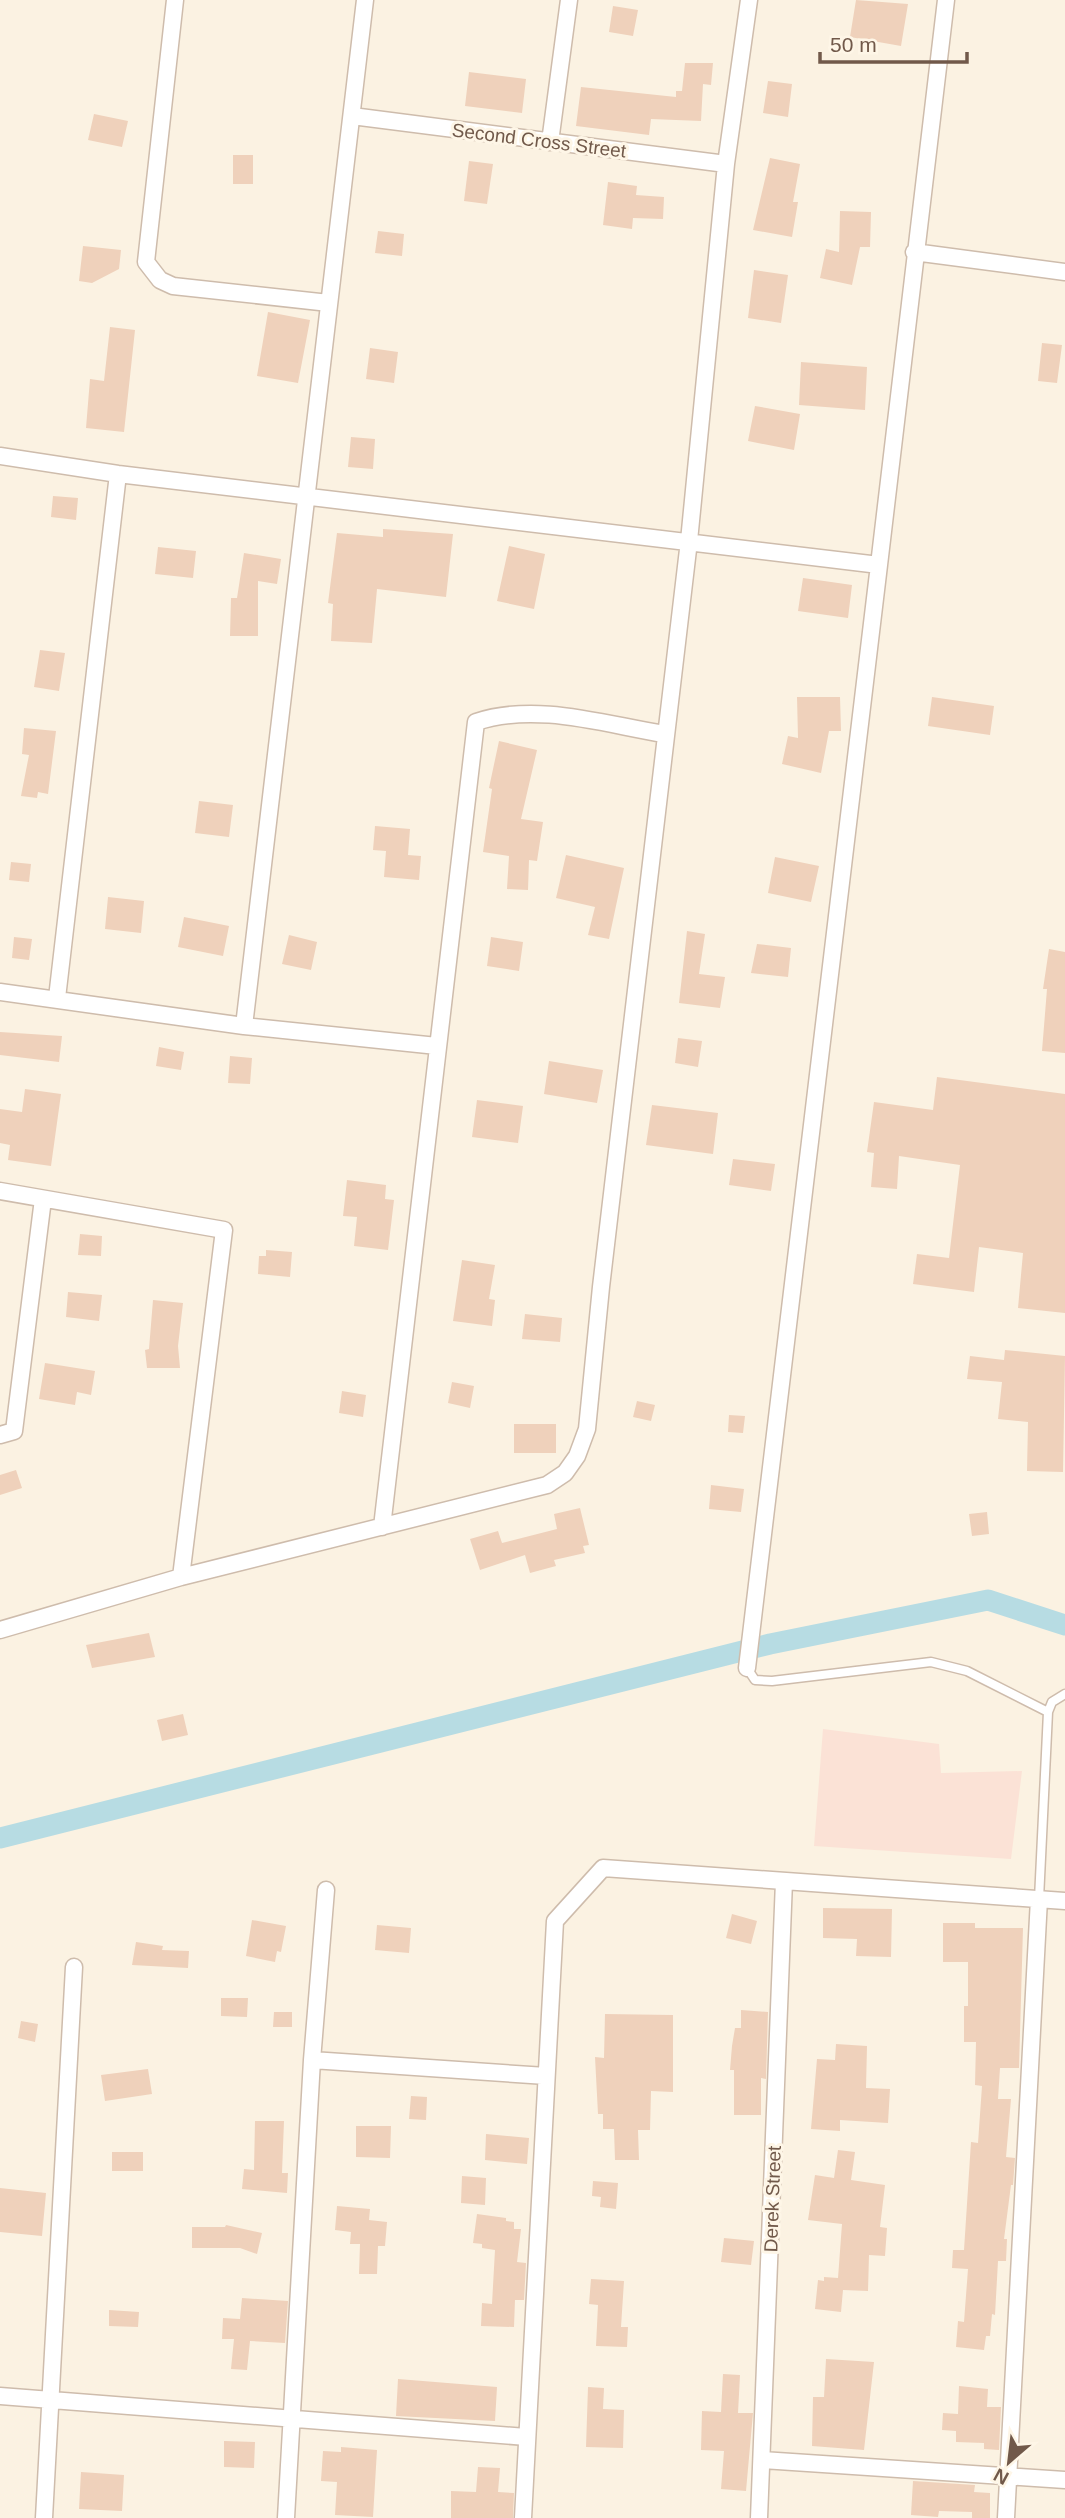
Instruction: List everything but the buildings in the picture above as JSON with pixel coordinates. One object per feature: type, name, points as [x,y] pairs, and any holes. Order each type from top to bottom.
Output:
[{"type":"street","points":[[175,0],[146,262],[160,280],[173,286],[330,303]]},
{"type":"street","points":[[244,1026],[365,0]]},
{"type":"street","points":[[550,142],[569,0]]},
{"type":"street","points":[[0,1630],[181,1577],[547,1485],[565,1473],[577,1456],[587,1429],[664,734],[689,541],[726,164],[749,0]]},
{"type":"street","points":[[747,1668],[946,0]]},
{"type":"street","name":"Second Cross Street","points":[[352,116],[726,164]]},
{"type":"street","points":[[914,252],[1065,272]]},
{"type":"street","points":[[0,456],[118,474],[879,565]]},
{"type":"street","points":[[57,998],[118,474]]},
{"type":"street","points":[[382,1527],[476,722],[501,713],[525,712],[664,734]]},
{"type":"street","points":[[0,992],[244,1026],[437,1046]]},
{"type":"street","points":[[0,1191],[224,1230],[181,1577]]},
{"type":"street","points":[[0,1435],[15,1431],[43,1199]]},
{"type":"street","points":[[523,2518],[555,1921],[603,1868],[1065,1901]]},
{"type":"street","name":"Derek Street","points":[[759,2518],[784,1881]]},
{"type":"street","points":[[286,2518],[312,2060],[326,1891]]},
{"type":"street","points":[[1006,2518],[1039,1899]]},
{"type":"street","points":[[44,2518],[74,1968]]},
{"type":"street","points":[[312,2060],[546,2076]]},
{"type":"street","points":[[0,2396],[526,2437]]},
{"type":"street","points":[[762,2460],[1065,2480]]},
{"type":"lane","points":[[747,1668],[755,1680],[772,1681],[931,1662],[967,1671],[1048,1712]]},
{"type":"lane","points":[[1039,1899],[1048,1712],[1052,1702],[1065,1694]]},
{"type":"shaded area","points":[[823,1729],[939,1744],[941,1773],[1022,1771],[1011,1859],[814,1846]]},
{"type":"waterway","points":[[0,1838],[770,1644],[988,1600],[1065,1625]]}]
